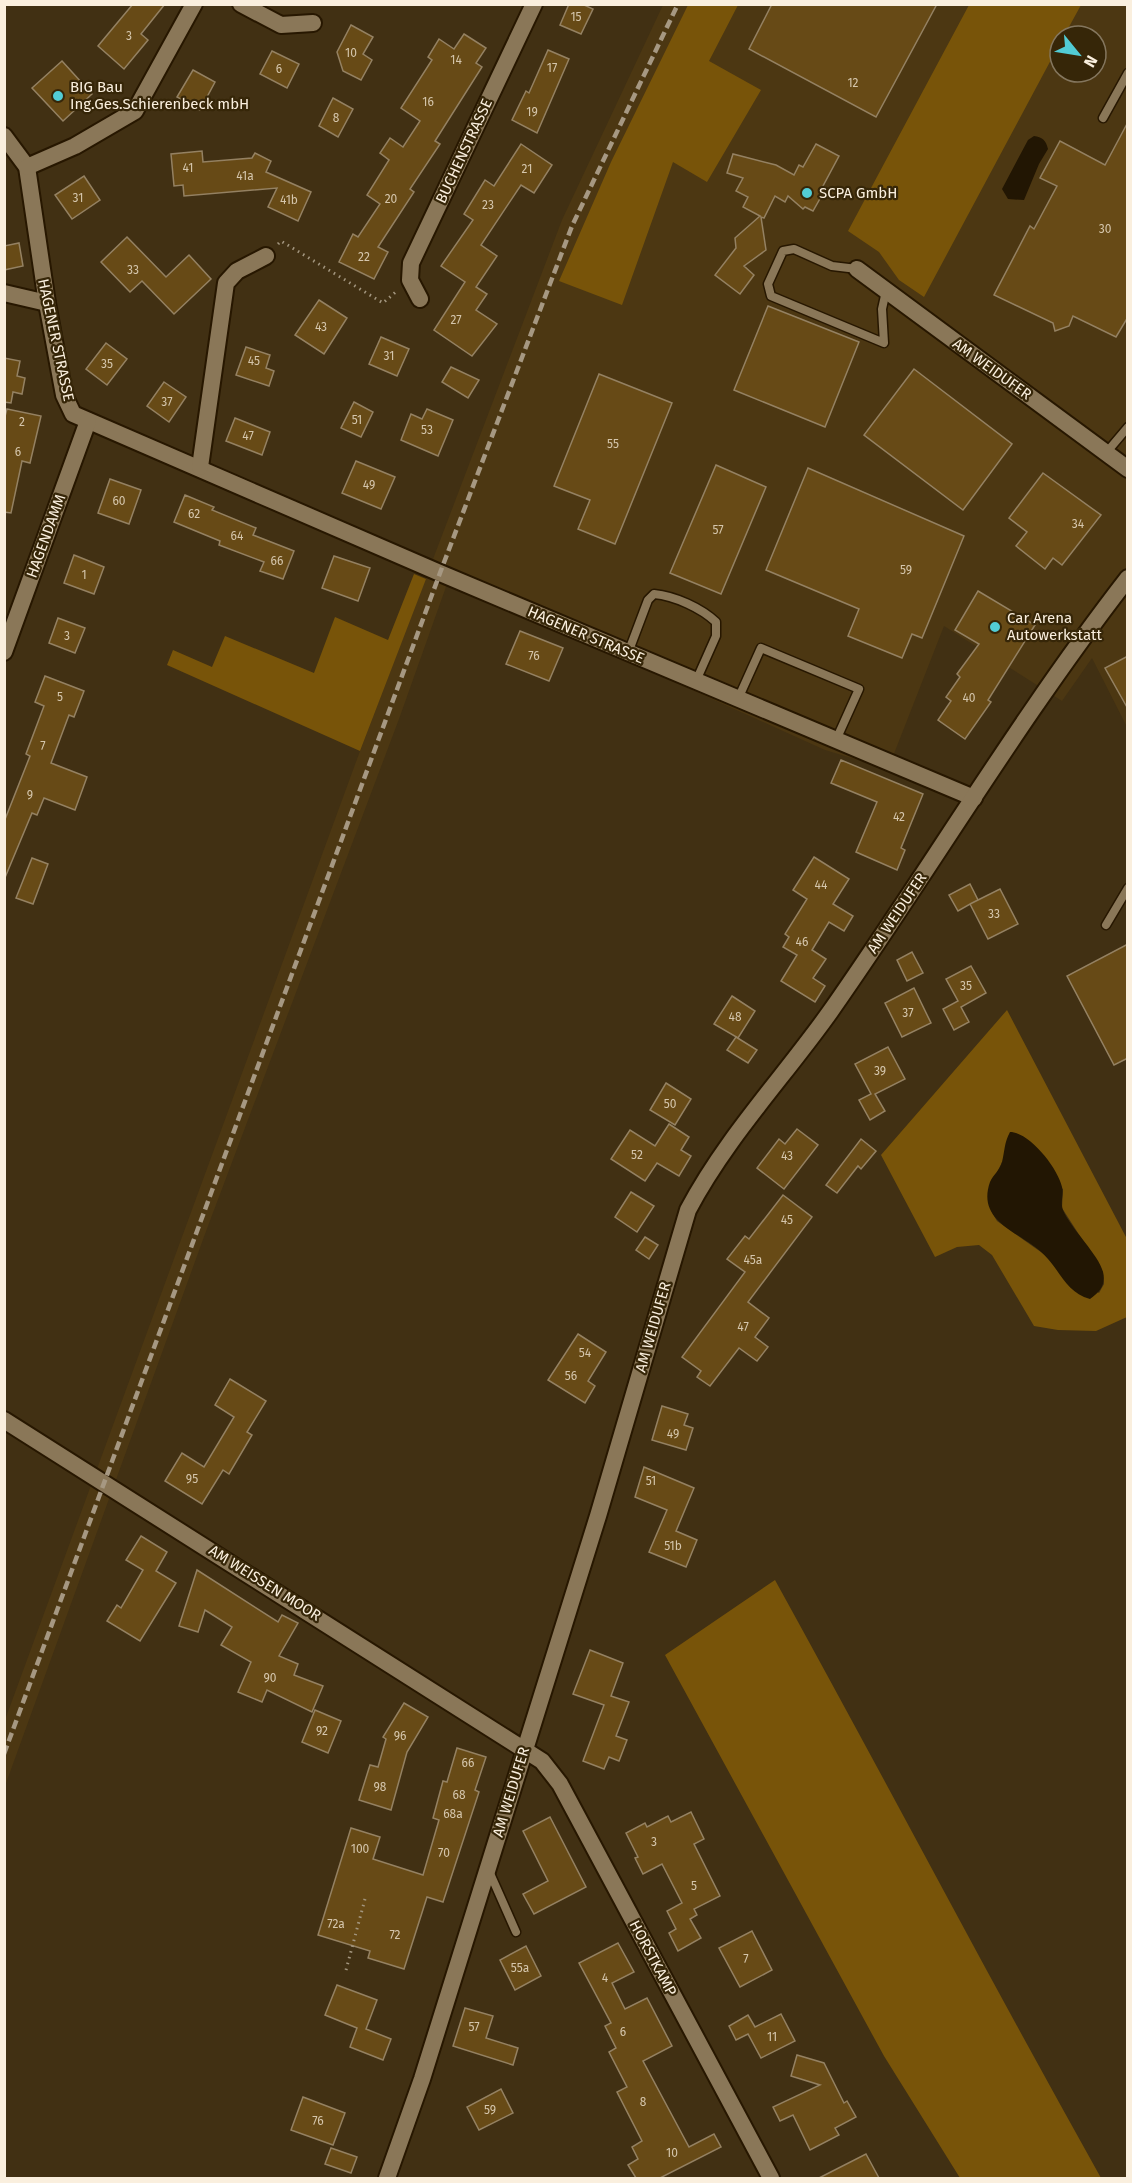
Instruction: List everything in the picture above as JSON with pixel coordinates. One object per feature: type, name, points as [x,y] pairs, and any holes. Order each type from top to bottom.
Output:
[{"type":"street","points":[[27,167],[75,146],[135,111],[194,4]]},
{"type":"street","points":[[241,4],[281,25],[313,23]]},
{"type":"street","name":"BUCHENSTRASSE","points":[[410,280],[411,263],[534,4]]},
{"type":"street","name":"HAGENER STRASSE","points":[[4,136],[27,167],[47,303],[64,395],[73,414],[200,467],[440,573],[974,798]]},
{"type":"street","points":[[200,467],[226,283],[237,272],[266,256]]},
{"type":"street","name":"AM WEIDUFER","points":[[857,269],[1128,469]]},
{"type":"street","points":[[410,280],[420,299]]},
{"type":"street","points":[[4,293],[47,303]]},
{"type":"street","name":"HAGENDAMM","points":[[4,652],[88,422]]},
{"type":"street","name":"AM WEIDUFER","points":[[387,2178],[422,2079],[598,1516],[688,1210],[710,1169],[830,1012],[1070,656],[1127,580]]},
{"type":"street","name":"AM WEISSEN MOOR","points":[[4,1420],[524,1748]]},
{"type":"street","name":"HORSTKAMP","points":[[524,1748],[542,1761],[561,1784],[771,2178]]},
{"type":"lane","points":[[1103,118],[1128,73]]},
{"type":"lane","points":[[857,269],[832,266],[794,249],[783,251],[768,284],[771,296],[884,343],[882,309],[886,291]]},
{"type":"lane","points":[[1106,454],[1128,427]]},
{"type":"lane","points":[[628,653],[648,600],[654,594],[666,595],[708,614],[716,622],[716,636],[696,681]]},
{"type":"lane","points":[[738,699],[761,648],[859,689],[836,740]]},
{"type":"lane","points":[[1106,925],[1128,888]]},
{"type":"lane","points":[[487,1868],[516,1932]]},
{"type":"path","points":[[266,256],[281,241],[383,303],[410,280]]},
{"type":"path","points":[[346,1970],[365,1899]]},
{"type":"shaded area","points":[[663,5],[1127,5],[1127,727],[1092,658],[1062,701],[944,626],[888,769],[825,750],[584,641],[447,584],[399,719],[205,1234],[5,1786],[5,1720],[360,751],[562,220]]},
{"type":"shaded area","points":[[688,5],[738,5],[709,61],[761,90],[707,182],[673,162],[622,305],[559,281],[611,162]]},
{"type":"shaded area","points":[[969,5],[1081,5],[1071,24],[1048,24],[1048,65],[924,297],[899,280],[879,252],[848,231]]},
{"type":"shaded area","points":[[1034,136],[1043,140],[1048,149],[1024,200],[1008,199],[1002,189],[1028,140]]},
{"type":"shaded area","points":[[414,574],[426,579],[360,751],[167,665],[173,650],[212,667],[225,636],[314,673],[335,617],[388,640]]},
{"type":"shaded area","points":[[1007,1010],[1127,1239],[1127,1317],[1096,1331],[1058,1330],[1034,1326],[992,1255],[979,1245],[957,1247],[935,1257],[881,1155]],"holes":[[[1002,1162],[1063,1189],[1062,1208],[1103,1272],[1104,1284],[1099,1293],[997,1221],[990,1205],[990,1191]]]},
{"type":"shaded area","points":[[1010,1132],[1034,1144],[1055,1170],[1062,1190],[1063,1210],[1103,1272],[1104,1281],[1101,1288],[1090,1299],[1071,1288],[1039,1250],[1005,1227],[990,1209],[987,1197],[990,1182],[1001,1165]]},
{"type":"shaded area","points":[[775,1580],[1101,2178],[960,2178],[884,2056],[665,1655]]},
{"type":"building","points":[[133,4],[165,4],[141,34],[148,40],[124,69],[98,46]]},
{"type":"building","points":[[569,4],[582,4],[593,9],[581,34],[560,25]]},
{"type":"building","points":[[772,4],[937,4],[876,117],[749,49]]},
{"type":"building","points":[[351,25],[373,37],[363,54],[372,60],[361,80],[343,71],[337,52]]},
{"type":"building","points":[[464,34],[486,48],[476,63],[482,67],[435,141],[440,144],[410,189],[414,192],[378,247],[388,252],[374,279],[339,262],[353,234],[358,237],[380,204],[367,195],[389,160],[380,153],[390,138],[403,147],[420,121],[401,108],[432,60],[428,57],[439,39],[454,49]]},
{"type":"building","points":[[548,50],[569,59],[537,133],[512,120],[526,91],[529,93]]},
{"type":"building","points":[[272,51],[299,64],[287,88],[260,74]]},
{"type":"building","points":[[62,61],[92,94],[63,121],[32,88]]},
{"type":"building","points":[[193,70],[215,82],[200,110],[177,97]]},
{"type":"building","points":[[333,98],[353,109],[338,137],[319,126]]},
{"type":"building","points":[[1128,122],[1128,317],[1116,337],[1073,316],[1069,326],[1055,331],[1053,323],[994,295],[1030,226],[1034,229],[1057,186],[1040,178],[1060,141],[1105,165]]},
{"type":"building","points":[[521,144],[552,165],[534,193],[521,185],[481,245],[497,256],[476,287],[487,294],[476,310],[497,324],[472,356],[434,330],[465,282],[441,266],[473,220],[464,214],[485,180],[494,186]]},
{"type":"building","points":[[816,144],[839,156],[823,186],[826,188],[813,211],[805,207],[803,209],[788,196],[785,202],[775,196],[764,218],[761,217],[766,250],[744,266],[754,275],[740,294],[715,275],[736,248],[735,238],[760,216],[743,207],[748,197],[736,191],[743,178],[727,173],[733,154],[776,165],[794,175],[799,165],[803,167]]},
{"type":"building","points":[[202,151],[203,162],[252,158],[255,153],[271,161],[266,172],[311,192],[298,221],[268,207],[277,188],[184,196],[183,185],[174,186],[171,154]]},
{"type":"building","points":[[84,176],[100,200],[72,219],[55,195]]},
{"type":"building","points":[[127,237],[166,277],[189,255],[211,279],[174,314],[142,281],[130,292],[101,262]]},
{"type":"building","points":[[19,243],[23,266],[4,270],[4,246]]},
{"type":"building","points":[[319,300],[347,318],[324,354],[295,335]]},
{"type":"building","points":[[768,306],[859,342],[825,427],[734,390]]},
{"type":"building","points":[[381,337],[409,349],[397,376],[369,364]]},
{"type":"building","points":[[106,343],[127,359],[107,385],[86,369]]},
{"type":"building","points":[[246,347],[270,355],[266,368],[274,371],[269,386],[236,375]]},
{"type":"building","points":[[4,358],[20,361],[17,376],[25,378],[22,394],[13,392],[11,403],[4,402]]},
{"type":"building","points":[[451,367],[479,380],[468,398],[442,382]]},
{"type":"building","points":[[914,369],[1012,444],[963,510],[864,435]]},
{"type":"building","points":[[599,374],[672,403],[615,544],[578,529],[590,500],[554,486]]},
{"type":"building","points":[[164,382],[186,397],[169,422],[147,406]]},
{"type":"building","points":[[354,402],[373,412],[361,437],[341,428]]},
{"type":"building","points":[[7,409],[41,416],[30,463],[22,461],[11,513],[4,512],[4,420]]},
{"type":"building","points":[[427,409],[453,420],[438,456],[401,440],[411,414],[422,419]]},
{"type":"building","points":[[235,418],[270,432],[262,455],[226,441]]},
{"type":"building","points":[[356,461],[395,477],[381,509],[342,493]]},
{"type":"building","points":[[716,465],[766,487],[721,594],[670,573]]},
{"type":"building","points":[[808,468],[964,536],[922,638],[912,634],[902,658],[848,636],[859,609],[766,570]]},
{"type":"building","points":[[1043,473],[1101,515],[1062,565],[1053,558],[1045,569],[1016,546],[1027,532],[1009,518]]},
{"type":"building","points":[[110,479],[141,490],[129,524],[98,513]]},
{"type":"building","points":[[185,495],[214,507],[212,510],[256,528],[253,535],[294,551],[283,579],[260,571],[264,562],[219,545],[220,541],[174,522]]},
{"type":"building","points":[[74,555],[104,567],[94,594],[64,583]]},
{"type":"building","points":[[334,556],[370,568],[358,601],[322,588]]},
{"type":"building","points":[[978,591],[1035,625],[988,700],[991,702],[965,739],[938,720],[951,701],[946,697],[960,677],[957,674],[979,644],[955,630]]},
{"type":"building","points":[[58,618],[85,628],[75,653],[49,643]]},
{"type":"building","points":[[520,631],[563,648],[549,681],[506,664]]},
{"type":"building","points":[[1128,656],[1128,709],[1105,668]]},
{"type":"building","points":[[45,676],[84,691],[74,717],[69,715],[51,763],[87,777],[75,810],[44,798],[37,815],[32,813],[4,880],[4,822],[30,756],[26,754],[44,706],[35,702]]},
{"type":"building","points":[[841,760],[923,794],[901,848],[905,850],[897,870],[856,852],[877,802],[831,783]]},
{"type":"building","points":[[814,857],[849,879],[833,904],[853,916],[844,931],[829,922],[812,950],[826,959],[813,978],[825,986],[815,1002],[781,981],[797,955],[783,947],[789,937],[785,934],[807,899],[793,890]]},
{"type":"building","points":[[32,858],[48,864],[33,904],[16,898]]},
{"type":"building","points":[[970,884],[978,900],[1000,889],[1018,924],[988,939],[970,904],[958,911],[949,895]]},
{"type":"building","points":[[1128,944],[1128,1058],[1114,1065],[1067,976]]},
{"type":"building","points":[[912,952],[923,973],[907,981],[897,960]]},
{"type":"building","points":[[971,966],[986,993],[961,1007],[969,1022],[954,1030],[943,1009],[958,1001],[946,979]]},
{"type":"building","points":[[914,988],[931,1023],[902,1037],[885,1003]]},
{"type":"building","points":[[732,996],[755,1011],[738,1038],[714,1024]]},
{"type":"building","points":[[736,1037],[757,1050],[748,1063],[727,1050]]},
{"type":"building","points":[[888,1047],[905,1079],[875,1094],[885,1111],[870,1120],[859,1100],[871,1094],[855,1064]]},
{"type":"building","points":[[666,1083],[691,1099],[675,1125],[650,1110]]},
{"type":"building","points":[[669,1124],[689,1137],[681,1150],[691,1156],[679,1176],[657,1163],[645,1181],[611,1159],[630,1130],[655,1146]]},
{"type":"building","points":[[797,1129],[818,1145],[784,1189],[757,1168],[779,1139],[785,1144]]},
{"type":"building","points":[[861,1139],[876,1151],[861,1169],[858,1166],[837,1193],[826,1185]]},
{"type":"building","points":[[631,1192],[654,1206],[637,1232],[615,1217]]},
{"type":"building","points":[[783,1195],[812,1217],[748,1302],[769,1318],[755,1337],[768,1347],[757,1361],[739,1348],[710,1386],[697,1377],[701,1371],[682,1357],[745,1272],[727,1259],[745,1236],[749,1239]]},
{"type":"building","points":[[645,1237],[658,1245],[649,1259],[636,1250]]},
{"type":"building","points":[[578,1334],[606,1352],[588,1381],[595,1386],[585,1403],[548,1380]]},
{"type":"building","points":[[230,1379],[266,1401],[247,1432],[252,1435],[229,1474],[223,1470],[202,1504],[165,1481],[182,1453],[204,1467],[234,1417],[215,1405]]},
{"type":"building","points":[[662,1406],[688,1414],[684,1425],[693,1428],[686,1450],[652,1440]]},
{"type":"building","points":[[644,1467],[694,1488],[676,1531],[697,1540],[686,1567],[649,1552],[667,1510],[635,1497]]},
{"type":"building","points":[[141,1536],[167,1552],[156,1571],[176,1583],[140,1641],[107,1621],[117,1605],[121,1608],[143,1570],[126,1560]]},
{"type":"building","points":[[197,1570],[278,1622],[282,1615],[298,1623],[279,1656],[298,1664],[294,1675],[323,1686],[312,1712],[267,1690],[262,1702],[238,1692],[251,1662],[221,1645],[232,1627],[205,1610],[198,1632],[179,1626]]},
{"type":"building","points":[[590,1650],[623,1663],[611,1696],[629,1702],[616,1736],[627,1740],[619,1761],[609,1757],[604,1769],[583,1761],[604,1705],[573,1694]]},
{"type":"building","points":[[404,1703],[428,1717],[407,1752],[391,1810],[359,1800],[370,1765],[378,1767],[386,1739],[383,1737]]},
{"type":"building","points":[[315,1710],[341,1721],[328,1753],[302,1742]]},
{"type":"building","points":[[457,1748],[486,1757],[475,1790],[479,1792],[443,1902],[427,1897],[404,1969],[368,1958],[370,1951],[318,1935],[351,1828],[380,1837],[373,1859],[423,1875],[439,1820],[433,1818],[443,1781],[447,1782]]},
{"type":"building","points":[[691,1812],[704,1839],[694,1844],[720,1896],[694,1909],[697,1915],[690,1919],[701,1938],[678,1951],[669,1933],[676,1929],[667,1911],[682,1903],[662,1864],[643,1874],[635,1858],[638,1857],[626,1833],[645,1823],[647,1827],[668,1816],[671,1822]]},
{"type":"building","points":[[550,1817],[586,1887],[534,1914],[523,1894],[548,1881],[523,1831]]},
{"type":"building","points":[[752,1931],[772,1970],[740,1987],[719,1948]]},
{"type":"building","points":[[618,1943],[634,1972],[612,1983],[625,2009],[647,1998],[672,2046],[643,2061],[689,2147],[714,2134],[721,2147],[660,2178],[636,2178],[628,2165],[638,2159],[632,2147],[642,2141],[617,2092],[627,2087],[609,2052],[616,2048],[605,2026],[611,2023],[579,1963]]},
{"type":"building","points":[[526,1946],[541,1976],[515,1990],[500,1960]]},
{"type":"building","points":[[337,1985],[377,2000],[366,2029],[391,2039],[383,2060],[350,2047],[357,2028],[325,2015]]},
{"type":"building","points":[[465,2008],[493,2016],[486,2038],[518,2048],[513,2065],[453,2046]]},
{"type":"building","points":[[781,2014],[795,2041],[761,2058],[748,2034],[736,2040],[729,2026],[748,2015],[755,2027]]},
{"type":"building","points":[[797,2055],[824,2063],[844,2103],[847,2101],[856,2117],[835,2128],[839,2135],[810,2150],[793,2115],[780,2121],[773,2107],[820,2085],[791,2076]]},
{"type":"building","points":[[501,2089],[513,2113],[479,2130],[467,2107]]},
{"type":"building","points":[[303,2097],[345,2113],[333,2145],[291,2130]]},
{"type":"building","points":[[331,2148],[357,2157],[351,2173],[325,2164]]},
{"type":"building","points":[[866,2154],[879,2178],[819,2178]]},
{"type":"railway","points":[[4,1754],[440,573],[572,226],[678,4]]},
{"type":"place","name":"BIG Bau Ing.Ges.Schierenbeck mbH","points":[[58,96]]},
{"type":"place","name":"SCPA GmbH","points":[[807,193]]},
{"type":"place","name":"Car Arena Autowerkstatt","points":[[995,627]]}]
